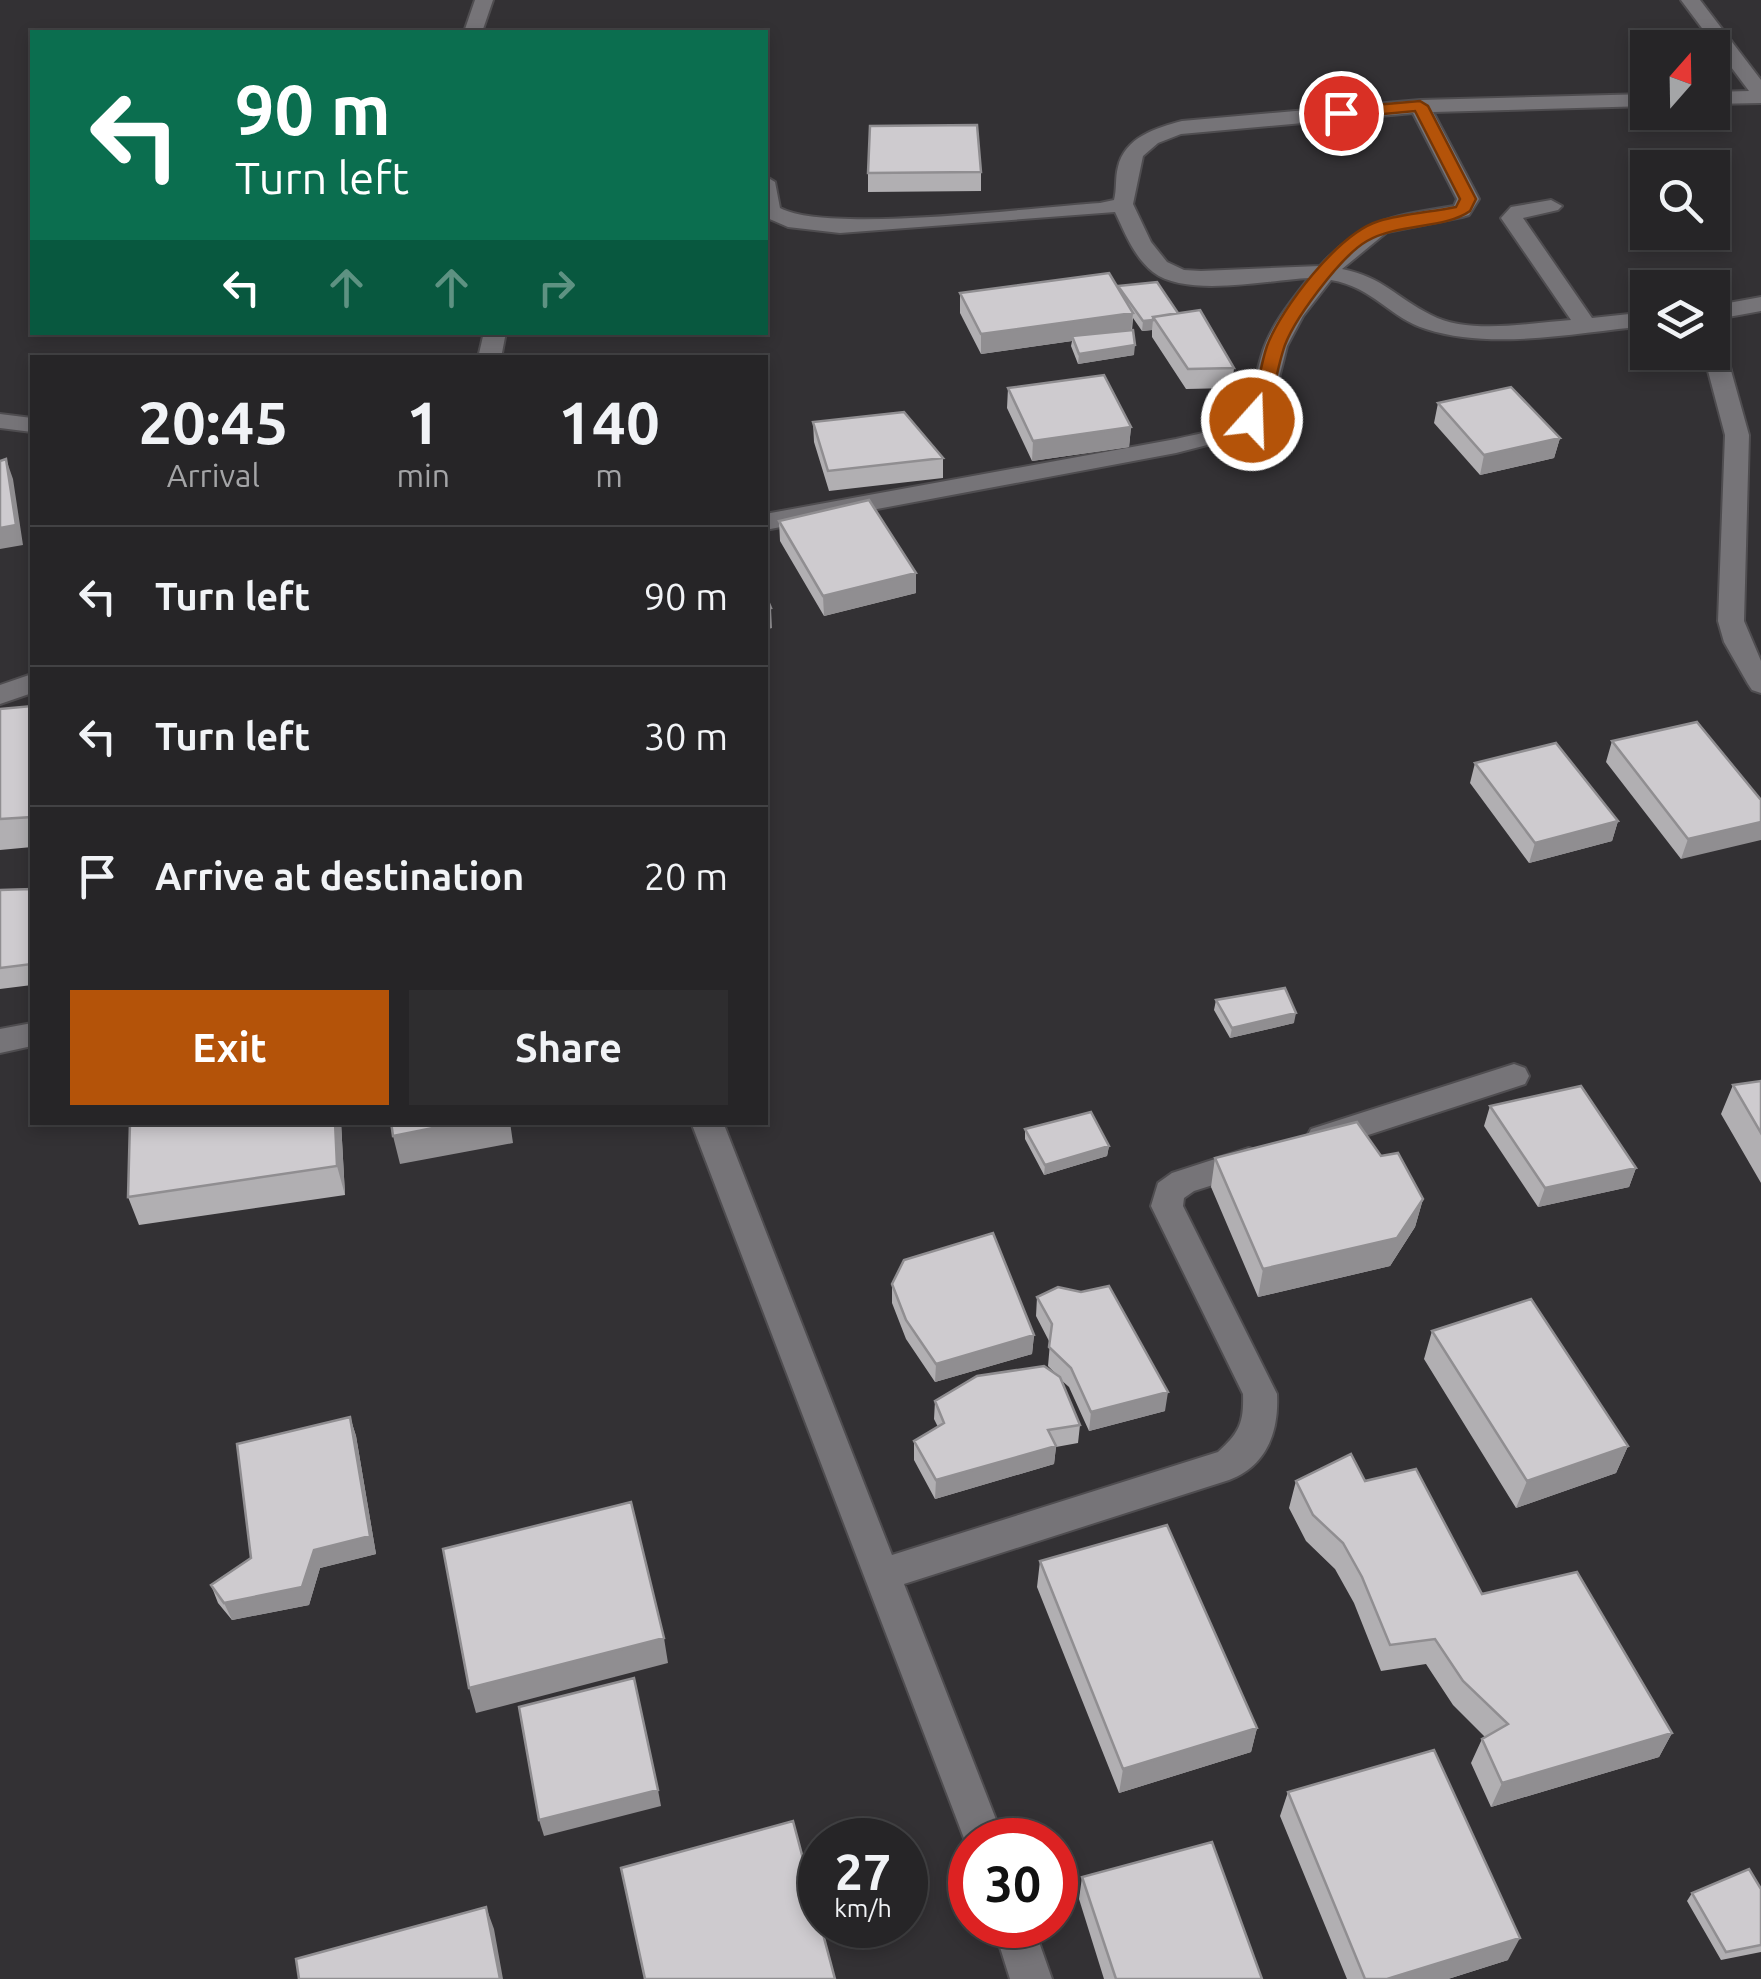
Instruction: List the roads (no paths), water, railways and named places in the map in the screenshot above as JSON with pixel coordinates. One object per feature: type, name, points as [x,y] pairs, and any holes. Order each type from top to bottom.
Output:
[{"type":"street","points":[[474,30],[484,0]]},
{"type":"street","points":[[1690,0],[1761,95]]},
{"type":"street","points":[[1730,97],[1761,95]]},
{"type":"street","points":[[1122,204],[1130,191],[1129,164],[1142,144],[1153,136],[1182,127],[1420,106],[1630,100]]},
{"type":"street","points":[[768,521],[1231,433],[1252,420],[1262,404],[1275,348],[1290,315],[1354,241],[1381,226],[1462,211],[1468,199],[1420,106]]},
{"type":"street","points":[[768,199],[770,211],[788,221],[840,228],[1122,204]]},
{"type":"street","points":[[1122,204],[1152,262],[1171,274],[1203,277],[1292,270],[1329,273],[1363,281],[1386,293],[1414,316],[1437,326],[1472,329],[1630,320]]},
{"type":"street","points":[[1550,206],[1518,211],[1512,218],[1585,324]]},
{"type":"street","points":[[1730,310],[1761,304]]},
{"type":"street","points":[[1719,370],[1736,435],[1738,520],[1731,621],[1737,642],[1761,684]]},
{"type":"street","points":[[0,421],[30,425]]},
{"type":"street","points":[[0,694],[30,684]]},
{"type":"street","points":[[0,1041],[30,1035]]},
{"type":"street","points":[[883,1574],[1229,1464],[1262,1428],[1260,1394],[1167,1206],[1169,1192],[1183,1182],[1514,1076]]},
{"type":"street","points":[[708,1125],[976,1818]]},
{"type":"street","points":[[1021,1948],[1031,1979]]}]
